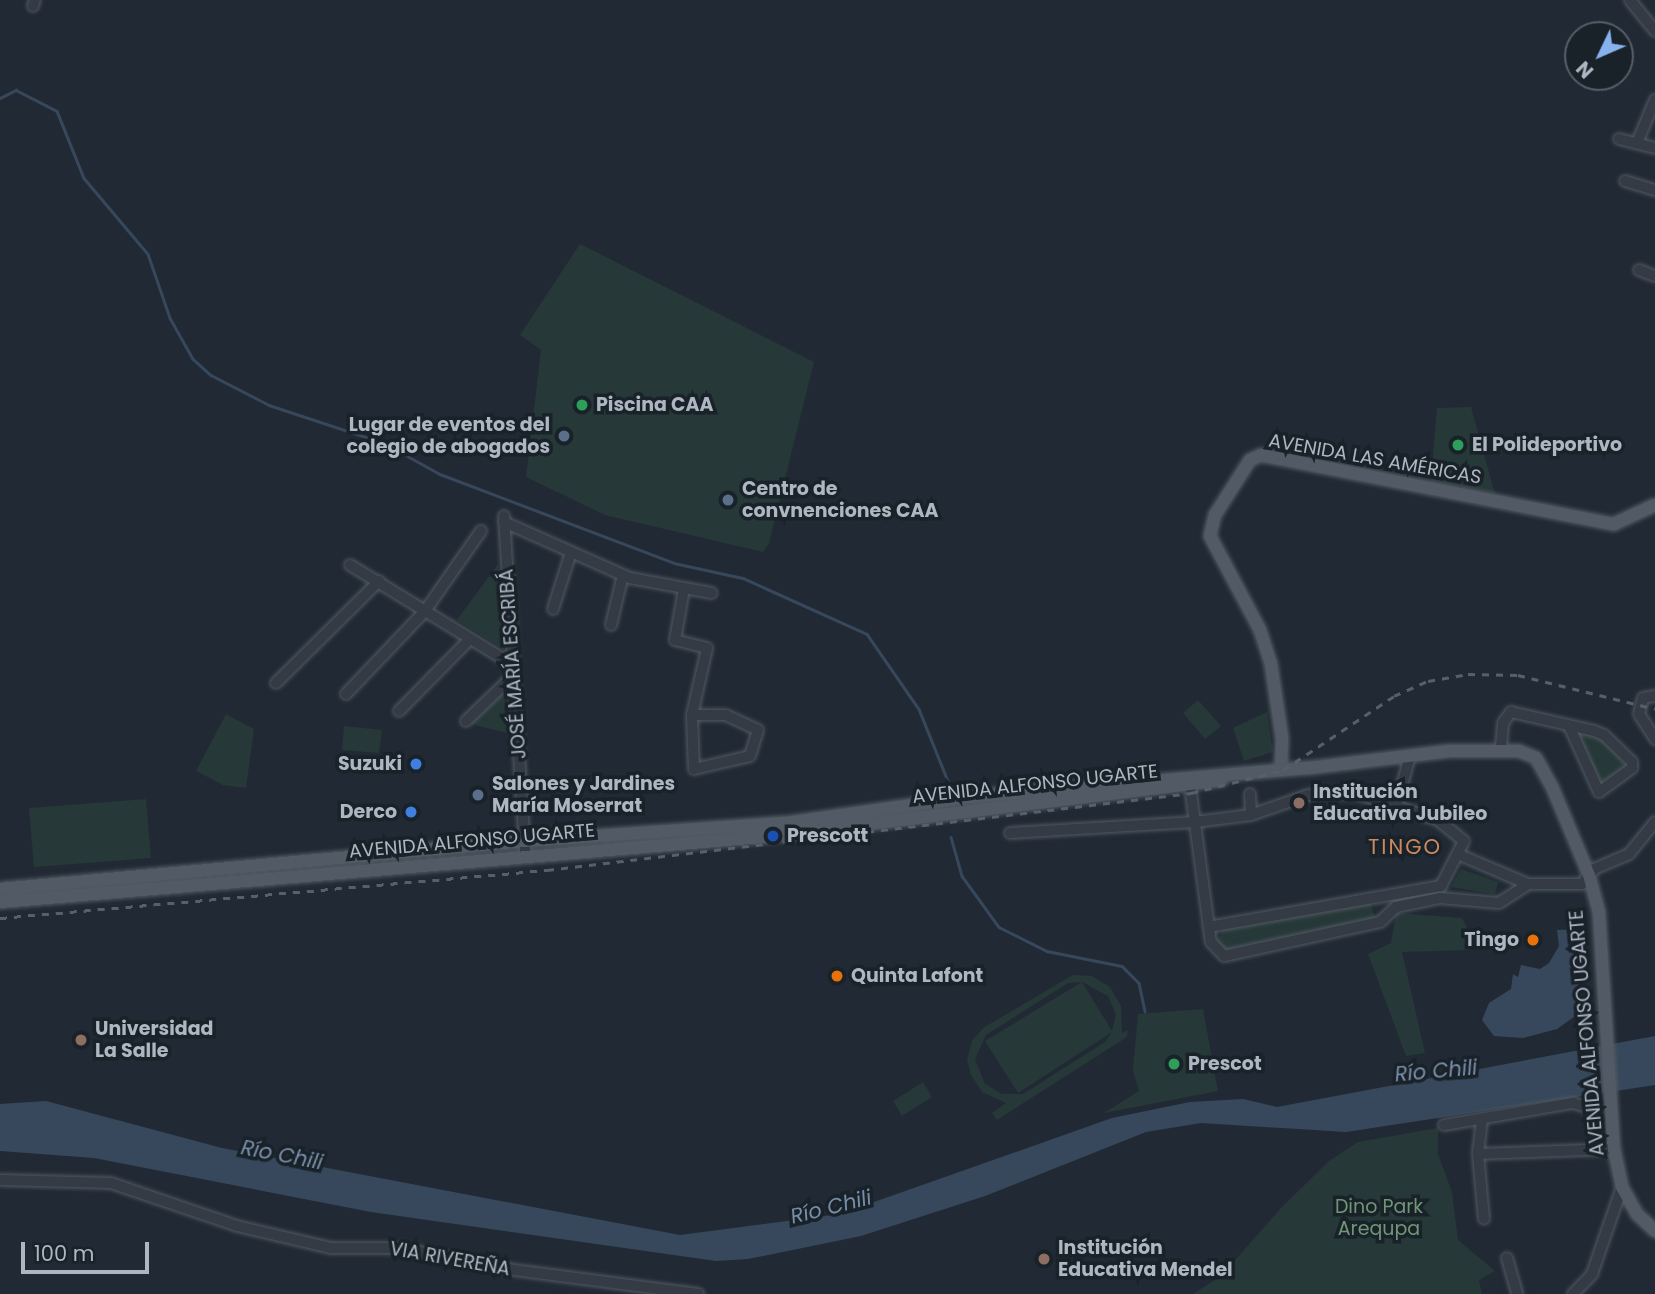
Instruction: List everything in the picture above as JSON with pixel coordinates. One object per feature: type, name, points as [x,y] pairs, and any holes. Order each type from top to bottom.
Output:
[{"type":"main road","name":"AVENIDA LAS AMÉRICAS","points":[[1281,770],[1282,738],[1271,664],[1260,630],[1216,555],[1210,536],[1215,515],[1250,460],[1261,455],[1614,524],[1655,505]]},
{"type":"main road","name":"AVENIDA ALFONSO UGARTE","points":[[0,889],[524,848],[773,836],[947,806],[1501,747],[1536,758],[1589,875],[1600,913],[1614,1149],[1622,1186],[1637,1214],[1655,1231]]},
{"type":"main road","name":"AVENIDA ALFONSO UGARTE","points":[[0,902],[524,848]]},
{"type":"street","points":[[1630,0],[1655,31]]},
{"type":"street","points":[[1637,143],[1654,104]]},
{"type":"street","points":[[1619,139],[1655,148]]},
{"type":"street","points":[[1625,181],[1655,190]]},
{"type":"street","points":[[1639,270],[1655,276]]},
{"type":"street","name":"JOSÉ MARÍA ESCRIBÁ","points":[[524,848],[504,519],[570,555]]},
{"type":"street","points":[[346,694],[425,611],[481,531]]},
{"type":"street","points":[[553,609],[570,555],[623,575],[712,593]]},
{"type":"street","points":[[350,565],[470,639],[513,670],[466,721]]},
{"type":"street","points":[[611,625],[623,575]]},
{"type":"street","points":[[276,684],[379,581]]},
{"type":"street","points":[[684,589],[675,640],[707,648],[692,715],[694,769],[750,756],[758,730],[726,715],[692,715]]},
{"type":"street","points":[[400,711],[470,639]]},
{"type":"street","points":[[1655,696],[1643,698],[1639,714],[1655,739]]},
{"type":"street","points":[[1501,747],[1503,723],[1511,712],[1569,726],[1604,735],[1632,762],[1632,768],[1599,792],[1569,726]]},
{"type":"street","points":[[1397,805],[1409,755]]},
{"type":"street","points":[[1189,781],[1211,942],[1224,956],[1239,956],[1380,922],[1392,911],[1440,898],[1499,903],[1528,884]]},
{"type":"street","points":[[1010,833],[1195,822],[1251,815],[1308,795],[1335,793],[1397,805],[1452,830],[1464,841],[1460,855],[1441,886],[1440,898]]},
{"type":"street","points":[[1250,794],[1251,815]]},
{"type":"street","points":[[1460,855],[1528,884],[1582,884],[1589,875],[1629,854],[1655,822]]},
{"type":"street","points":[[1209,927],[1441,886]]},
{"type":"street","points":[[1386,894],[1392,911]]},
{"type":"street","points":[[1444,1125],[1482,1121],[1573,1103],[1586,1107]]},
{"type":"street","points":[[1482,1121],[1478,1154],[1484,1219]]},
{"type":"street","points":[[1478,1154],[1614,1149]]},
{"type":"street","name":"VIA RIVEREÑA","points":[[0,1180],[111,1183],[237,1226],[331,1248],[399,1248],[585,1281],[698,1294]]},
{"type":"street","points":[[1573,1294],[1592,1274],[1622,1186]]},
{"type":"street","points":[[1507,1258],[1517,1294]]},
{"type":"green space","points":[[580,244],[814,362],[769,543],[763,552],[605,515],[526,477],[541,350],[520,335]]},
{"type":"green space","name":"El Polideportivo","points":[[1471,407],[1495,494],[1431,482],[1437,408]]},
{"type":"green space","points":[[498,564],[504,649],[457,620]]},
{"type":"green space","points":[[504,690],[507,733],[471,724]]},
{"type":"green space","points":[[1198,700],[1221,726],[1205,739],[1183,713]]},
{"type":"green space","points":[[1267,712],[1273,752],[1244,761],[1233,728]]},
{"type":"green space","points":[[226,714],[254,729],[246,788],[223,785],[196,771]]},
{"type":"green space","points":[[344,726],[382,730],[379,753],[342,750]]},
{"type":"green space","points":[[1580,731],[1601,737],[1623,760],[1625,769],[1602,785],[1597,783],[1576,733]]},
{"type":"green space","points":[[146,799],[151,858],[34,867],[29,808]]},
{"type":"green space","points":[[1461,869],[1498,882],[1495,894],[1451,887]]},
{"type":"green space","points":[[1370,901],[1375,919],[1226,950],[1217,942],[1223,930]]},
{"type":"green space","points":[[1396,913],[1462,918],[1474,942],[1469,950],[1402,952],[1425,1053],[1406,1056],[1368,954],[1391,943]]},
{"type":"green space","points":[[1073,975],[1092,976],[1110,987],[1121,1006],[1122,1033],[1128,1030],[1127,1037],[997,1120],[992,1113],[1006,1103],[982,1092],[971,1075],[967,1059],[972,1041],[983,1028]],"holes":[[[1082,982],[1108,996],[1116,1015],[1112,1031]],[[1082,982],[985,1041],[1018,1093],[1112,1032],[1105,1042],[1023,1094],[1002,1094],[985,1084],[975,1059],[986,1035],[1068,983]]]},
{"type":"green space","name":"Prescot","points":[[1203,1009],[1218,1091],[1104,1113],[1139,1091],[1133,1071],[1138,1014]]},
{"type":"green space","points":[[923,1082],[932,1097],[902,1116],[893,1101]]},
{"type":"green space","name":"Dino Park Arequpa","points":[[1438,1128],[1438,1154],[1452,1192],[1458,1240],[1495,1271],[1479,1280],[1482,1294],[1193,1294],[1221,1276],[1282,1207],[1329,1161],[1358,1142]]},
{"type":"water","points":[[1579,929],[1578,1014],[1557,1029],[1523,1038],[1494,1036],[1482,1020],[1489,1003],[1511,989],[1513,974],[1518,977],[1521,965],[1540,969],[1549,963],[1559,946],[1557,930]]},
{"type":"water","points":[[1655,1036],[1655,1085],[1346,1132],[1201,1123],[1146,1132],[985,1196],[861,1236],[748,1259],[716,1261],[371,1212],[94,1158],[0,1151],[0,1104],[46,1101],[222,1148],[680,1235],[840,1214],[1112,1118],[1190,1102],[1243,1099],[1277,1107]]},
{"type":"waterway","points":[[0,98],[16,90],[57,111],[84,178],[148,254],[170,318],[193,359],[211,375],[269,405],[384,443],[440,474],[674,563],[743,578],[867,634],[919,709],[948,781]]},
{"type":"waterway","points":[[951,837],[962,876],[999,927],[1047,951],[1122,966],[1139,983],[1145,1011]]},
{"type":"railway","points":[[0,918],[547,870],[1191,793],[1283,770],[1394,696],[1428,681],[1468,674],[1518,675],[1655,709]]},
{"type":"place","name":"Piscina CAA","points":[[582,405]]},
{"type":"place","name":"Lugar de eventos del colegio de abogados","points":[[564,436]]},
{"type":"place","name":"El Polideportivo","points":[[1458,445]]},
{"type":"place","name":"Centro de convnenciones CAA","points":[[728,500]]},
{"type":"place","name":"Suzuki","points":[[416,764]]},
{"type":"place","name":"Salones y Jardines María Moserrat","points":[[478,795]]},
{"type":"place","name":"Institución Educativa Jubileo","points":[[1299,803]]},
{"type":"place","name":"Derco","points":[[411,812]]},
{"type":"place","name":"Prescott","points":[[773,836]]},
{"type":"place","name":"Tingo","points":[[1533,940]]},
{"type":"place","name":"Quinta Lafont","points":[[837,976]]},
{"type":"place","name":"Universidad La Salle","points":[[81,1040]]},
{"type":"place","name":"Prescot","points":[[1174,1064]]},
{"type":"place","name":"Institución Educativa Mendel","points":[[1044,1259]]},
{"type":"district","name":"TINGO","points":[[1405,847]]},
{"type":"water label","name":"Río Chili","points":[[1436,1071]]},
{"type":"water label","name":"Río Chili","points":[[282,1155]]},
{"type":"water label","name":"Río Chili","points":[[831,1207]]}]
